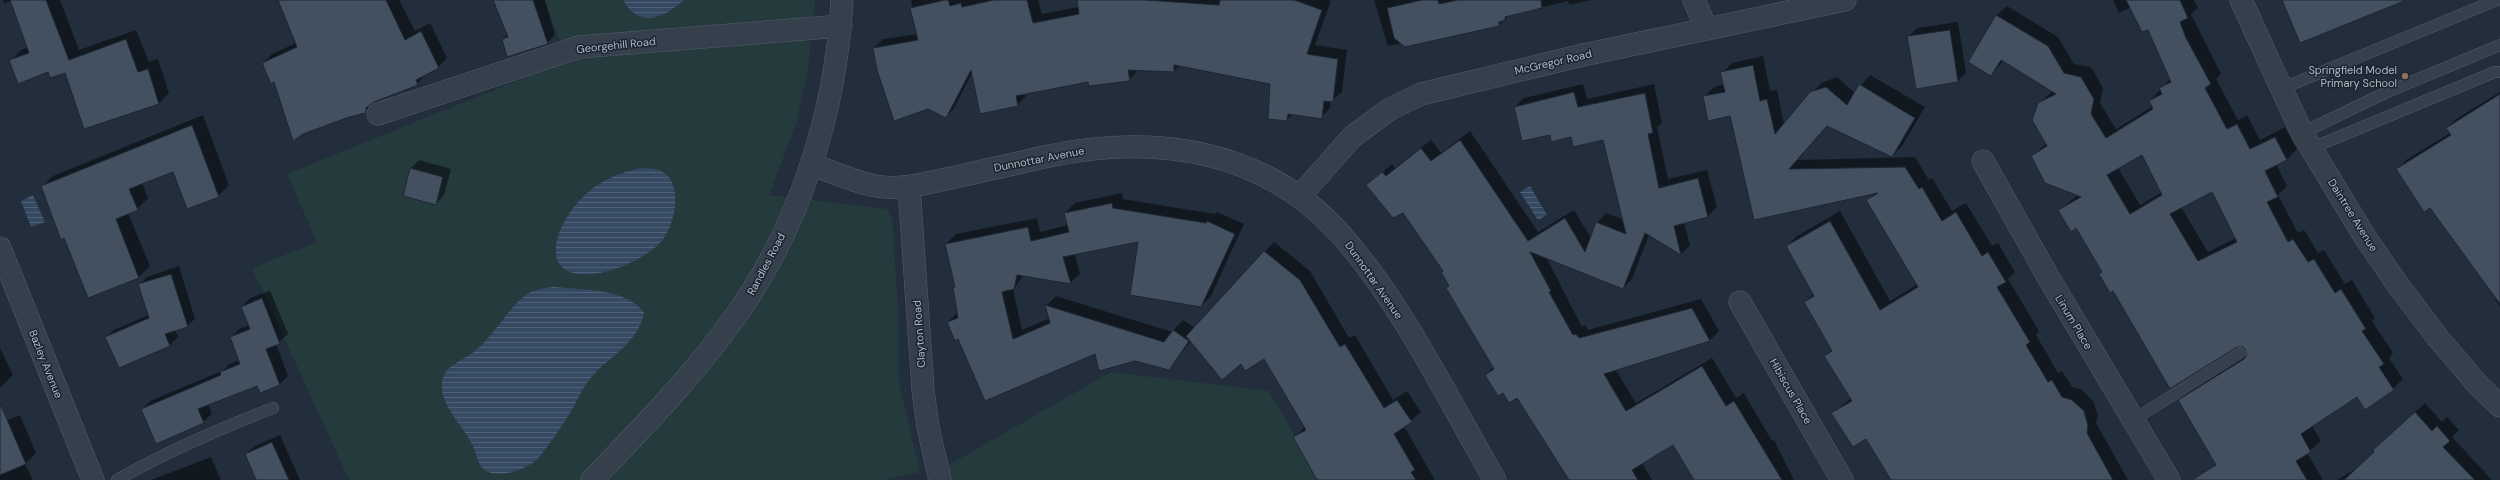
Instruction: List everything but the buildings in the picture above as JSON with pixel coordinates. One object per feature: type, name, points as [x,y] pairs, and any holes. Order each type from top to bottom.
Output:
[{"type":"street","name":"Randles Road","points":[[592,480],[682,383],[738,313],[778,244],[811,164],[826,117],[834,78],[841,26],[842,0]]},
{"type":"street","points":[[1694,0],[1706,28]]},
{"type":"street","name":"McGregor Road","points":[[1299,197],[1352,137],[1408,98],[1448,86],[1706,28],[1845,0]]},
{"type":"street","name":"Daintree Avenue","points":[[2241,0],[2307,141],[2398,285],[2438,338],[2500,406]]},
{"type":"street","name":"Georgehill Road","points":[[378,114],[579,47],[841,26]]},
{"type":"street","name":"Dunnottar Avenue","points":[[811,164],[877,186],[909,187],[1072,151],[1142,146],[1194,151],[1232,163],[1261,175],[1299,197],[1342,236],[1376,280],[1406,327],[1495,480]]},
{"type":"street","name":"Linum Place","points":[[1983,161],[2047,275],[2170,480]]},
{"type":"street","name":"Clayton Road","points":[[909,187],[923,390],[928,426],[940,480]]},
{"type":"street","name":"Bazley Avenue","points":[[0,248],[93,480]]},
{"type":"street","name":"Hibiscus Place","points":[[1740,302],[1842,480]]},
{"type":"lane","points":[[2283,88],[2497,0]]},
{"type":"lane","points":[[2307,141],[2388,92],[2500,45]]},
{"type":"lane","points":[[2307,141],[2495,72],[2500,72]]},
{"type":"lane","points":[[2133,420],[2240,352]]},
{"type":"lane","points":[[117,480],[160,455],[198,437],[273,408]]},
{"type":"green space","points":[[544,0],[815,0],[808,70],[796,124],[769,195],[887,209],[892,219],[899,319],[899,381],[920,472],[883,480],[349,480],[252,268],[317,242],[287,174],[568,60]]},
{"type":"green space","points":[[1111,372],[1269,391],[1321,480],[938,480],[935,473]]},
{"type":"water","points":[[623,0],[684,0],[668,12],[652,18],[636,15],[629,9]]},
{"type":"water","points":[[640,168],[661,171],[669,177],[673,186],[675,208],[668,230],[663,239],[657,246],[643,256],[627,264],[602,273],[575,273],[563,268],[557,259],[556,247],[559,233],[574,207],[596,186],[624,172]]},
{"type":"water","points":[[1530,186],[1547,215],[1538,220],[1520,192]]},
{"type":"water","points":[[33,195],[45,222],[31,227],[21,201]]},
{"type":"water","points":[[554,287],[603,292],[627,299],[644,313],[640,325],[635,335],[628,343],[594,374],[587,383],[572,410],[537,460],[520,470],[513,472],[499,474],[486,471],[481,466],[472,444],[452,414],[444,398],[442,382],[444,376],[451,367],[483,344],[514,306],[527,294],[544,288]]},
{"type":"place","name":"Springfield Model Primary School","points":[[2405,76]]}]
